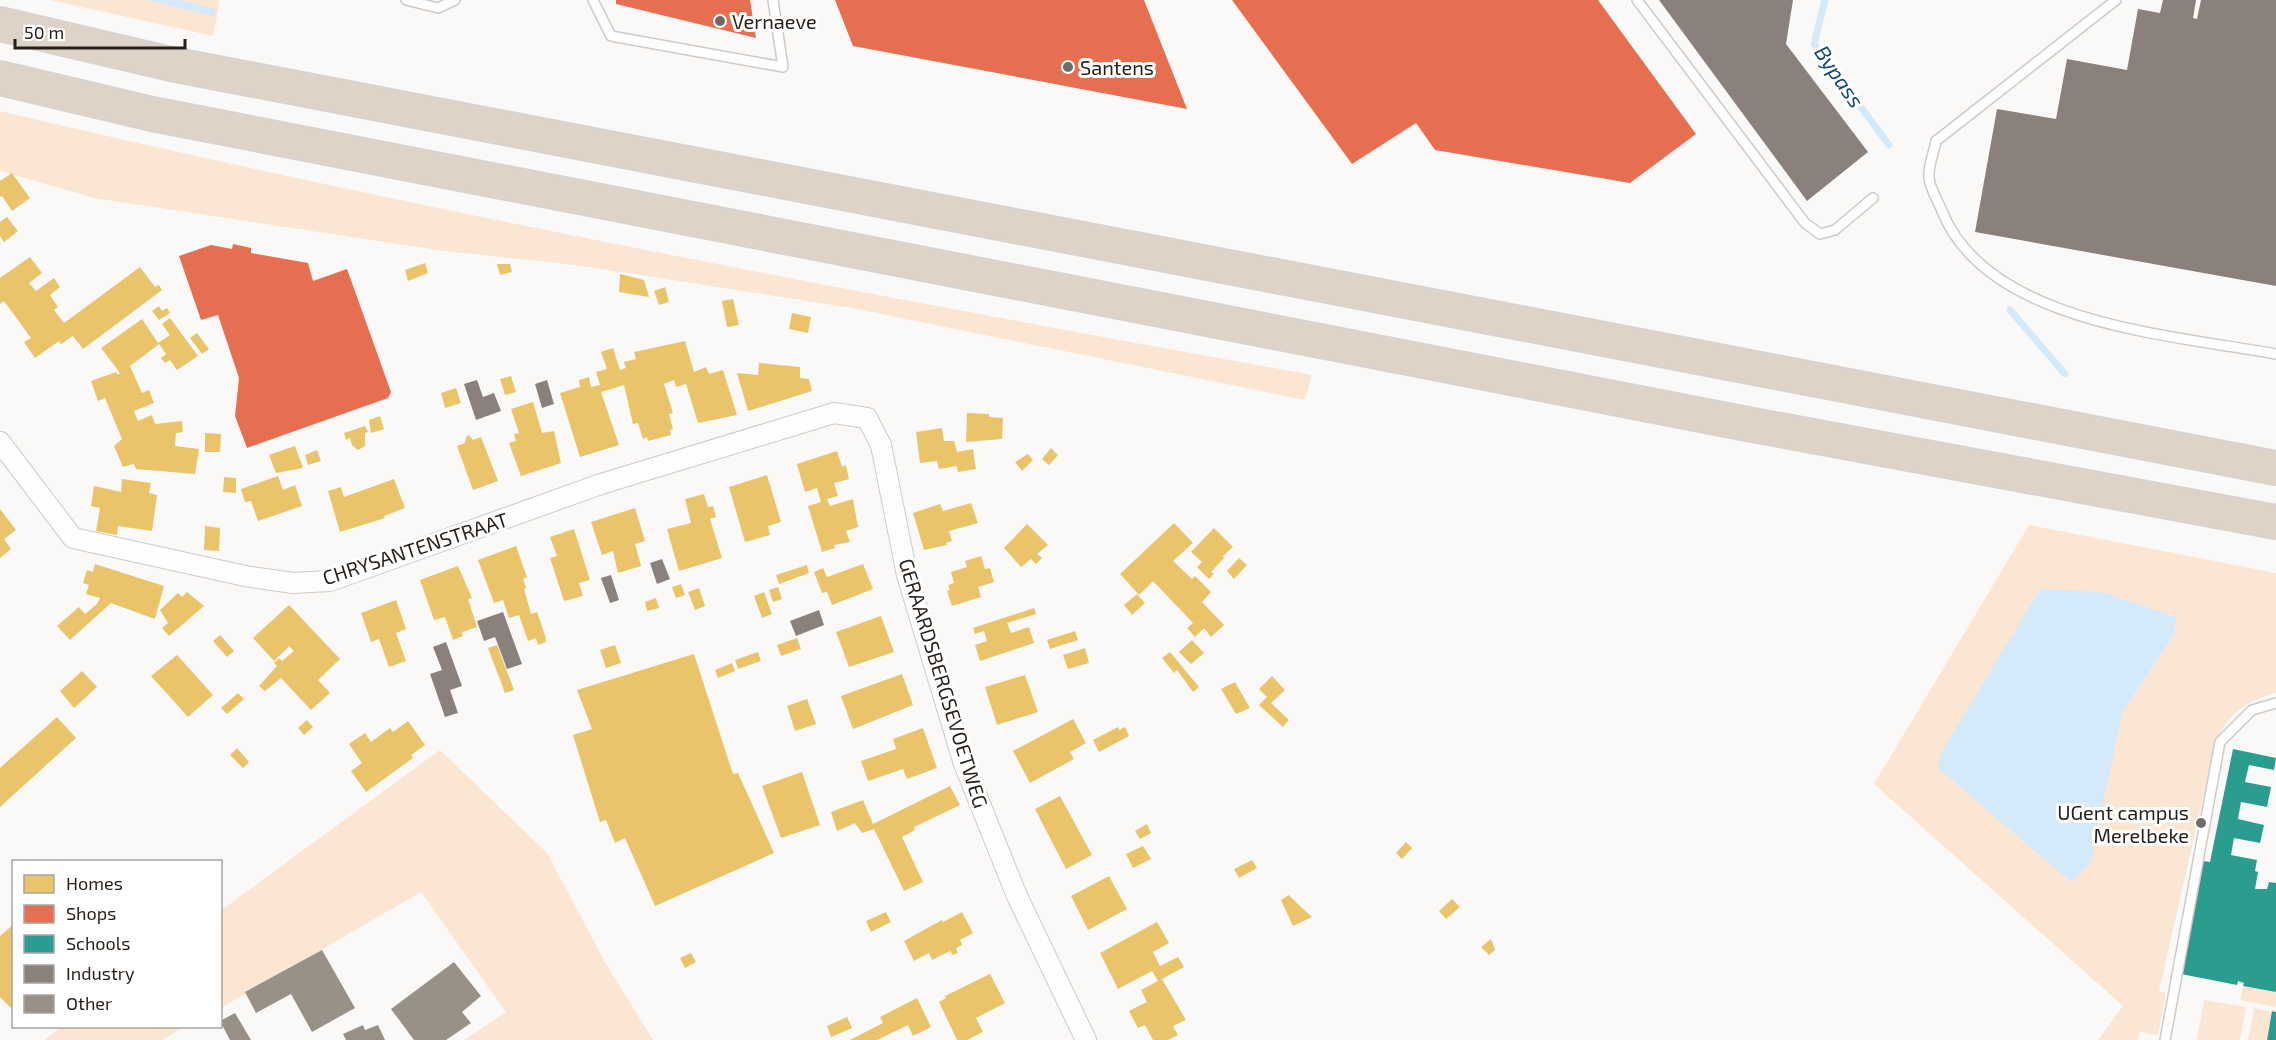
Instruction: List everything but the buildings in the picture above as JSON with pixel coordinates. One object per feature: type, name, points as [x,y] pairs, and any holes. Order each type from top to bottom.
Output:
[{"type":"highway","points":[[0,24],[183,66],[2276,468]]},
{"type":"highway","points":[[0,78],[152,114],[1742,423],[2276,522]]},
{"type":"street","name":"CHRYSANTENSTRAAT","points":[[0,442],[73,538],[234,574],[293,583],[330,581],[601,484],[834,413],[867,418]]},
{"type":"street","name":"GERAARDSBERGSEVOETWEG","points":[[867,418],[881,445],[907,575],[964,764],[1017,896],[1086,1040]]},
{"type":"lane","points":[[406,0],[438,8],[454,0]]},
{"type":"lane","points":[[593,0],[611,36],[783,67],[773,0]]},
{"type":"lane","points":[[1637,0],[1805,223],[1820,234],[1835,230],[1873,198]]},
{"type":"lane","points":[[2116,0],[1936,141],[1929,177],[1947,225],[1969,255],[2016,290],[2085,319],[2276,354]]},
{"type":"lane","points":[[2165,1040],[2220,742],[2252,710],[2276,703]]},
{"type":"shaded area","points":[[50,0],[216,0],[220,1],[213,36]]},
{"type":"shaded area","points":[[0,111],[163,149],[654,252],[1312,375],[1305,400],[852,308],[575,265],[444,251],[94,198],[0,171]]},
{"type":"shaded area","points":[[2029,525],[2276,573],[2276,693],[2247,704],[2227,723],[2216,741],[2159,991],[2166,993],[2158,1035],[2140,1032],[2138,1040],[2098,1040],[2123,1006],[1874,784]],"holes":[[[2176,618],[2175,633],[2122,713]]]},
{"type":"shaded area","points":[[440,750],[547,853],[605,962],[653,1040],[464,1040],[506,1012],[421,892],[222,1007],[222,910]]},
{"type":"shaded area","points":[[2243,986],[2276,992],[2276,1007],[2240,1000]]},
{"type":"shaded area","points":[[2204,1000],[2246,1007],[2240,1040],[2197,1040]]},
{"type":"shaded area","points":[[2254,1008],[2272,1012],[2266,1040],[2248,1040]]},
{"type":"shaded area","points":[[60,1028],[183,1028],[162,1040],[44,1040]]},
{"type":"water","points":[[148,0],[180,0],[216,9],[214,16]]},
{"type":"water","points":[[2040,589],[2102,592],[2176,617],[2175,633],[2122,713],[2091,862],[2071,882],[1939,769],[1939,756]]},
{"type":"waterway","name":"Bypass","points":[[1825,0],[1814,44],[1889,145]]},
{"type":"waterway","name":"Bypass","points":[[2010,310],[2065,374]]},
{"type":"place","name":"Vernaeve","points":[[720,21]]},
{"type":"place","name":"Santens","points":[[1068,67]]},
{"type":"place","name":"UGent campus Merelbeke","points":[[2201,823]]}]
